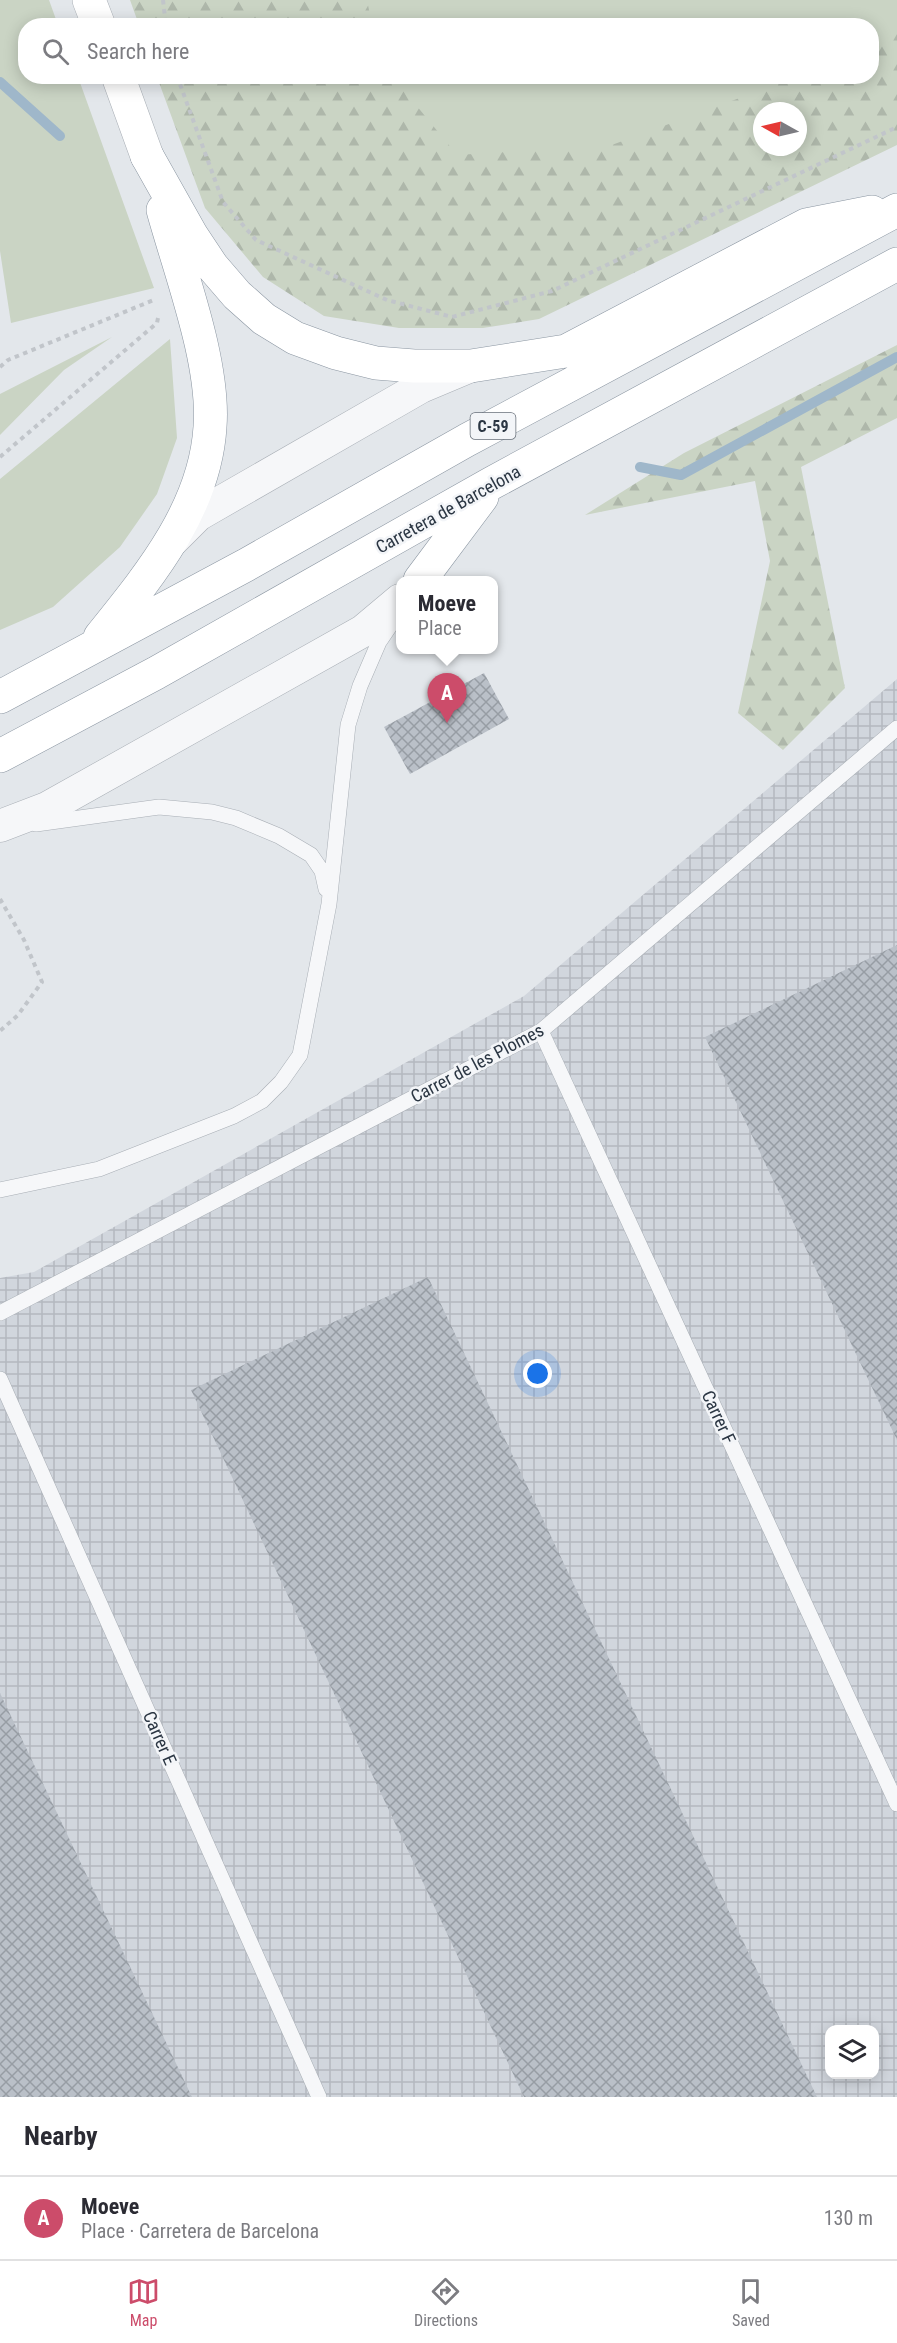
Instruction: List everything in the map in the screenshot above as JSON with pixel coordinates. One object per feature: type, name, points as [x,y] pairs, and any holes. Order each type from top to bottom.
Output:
[{"type":"main road","points":[[89,0],[96,18]]},
{"type":"main road","points":[[92,648],[135,594],[171,541],[189,508],[204,466],[210,426],[208,382],[198,336],[147,156],[121,84]]},
{"type":"main road","points":[[147,156],[192,236],[212,266],[264,319],[295,338],[336,353],[376,363],[414,366],[471,366],[566,351],[806,225],[897,208]]},
{"type":"main road","name":"C-59","points":[[0,697],[897,208]]},
{"type":"main road","name":"Carretera de Barcelona","points":[[0,756],[166,668],[492,483],[897,264]]},
{"type":"main road","points":[[423,576],[445,543],[492,483]]},
{"type":"street","points":[[171,541],[198,516],[421,387],[471,366]]},
{"type":"street","points":[[0,828],[46,808],[363,631],[396,603]]},
{"type":"lane","points":[[0,1190],[99,1169],[234,1116],[262,1101],[281,1082],[300,1055],[329,904],[348,725],[360,686],[379,642],[396,615]]},
{"type":"lane","name":"Carrer de les Plomes","points":[[0,1313],[541,1031],[897,728]]},
{"type":"lane","points":[[0,828],[159,807],[212,812],[236,818],[279,836],[311,855],[322,871],[329,904]]},
{"type":"lane","name":"Carrer F","points":[[541,1031],[897,1804]]},
{"type":"lane","name":"Carrer E","points":[[0,1379],[319,2097]]},
{"type":"path","points":[[163,0],[165,18]]},
{"type":"path","points":[[180,84],[222,202],[256,240],[387,300],[452,317],[552,291],[897,127]]},
{"type":"path","points":[[0,367],[8,360],[162,297],[160,305]]},
{"type":"path","points":[[0,457],[157,323],[159,314]]},
{"type":"path","points":[[0,899],[24,940],[42,982],[18,1015],[0,1031]]},
{"type":"shaded area","points":[[897,679],[897,2097],[0,2097],[0,1278],[34,1272],[524,996]]},
{"type":"green space","points":[[0,0],[49,0],[55,18],[18,18],[18,84],[81,84],[154,288],[11,323],[0,251]]},
{"type":"green space","points":[[130,0],[367,0],[371,18],[136,18]]},
{"type":"green space","points":[[238,0],[897,0],[897,46],[879,55],[879,18],[250,18]]},
{"type":"green space","points":[[897,26],[897,145],[539,319],[483,328],[399,328],[324,316],[263,277],[205,208],[160,84],[399,84],[457,155],[609,146],[778,84],[879,84],[879,35]]},
{"type":"green space","points":[[305,84],[820,84],[780,102],[753,102],[753,114],[544,208]]},
{"type":"green space","points":[[112,337],[64,370],[0,435],[0,394]]},
{"type":"green space","points":[[170,339],[177,438],[157,494],[120,547],[53,607],[0,630],[0,479]]},
{"type":"green space","points":[[897,345],[897,418],[801,467],[845,688],[783,750],[738,713],[770,561],[755,481],[585,515],[684,453]]},
{"type":"building","points":[[484,673],[509,719],[410,774],[384,727]]},
{"type":"building","points":[[897,945],[897,1440],[705,1037]]},
{"type":"building","points":[[428,1277],[817,2097],[524,2097],[191,1390]]},
{"type":"building","points":[[0,1693],[192,2097],[0,2097]]},
{"type":"waterway","points":[[0,82],[60,136]]},
{"type":"waterway","points":[[640,467],[681,475],[897,357]]},
{"type":"place","name":"Moeve","points":[[447,723]]}]
